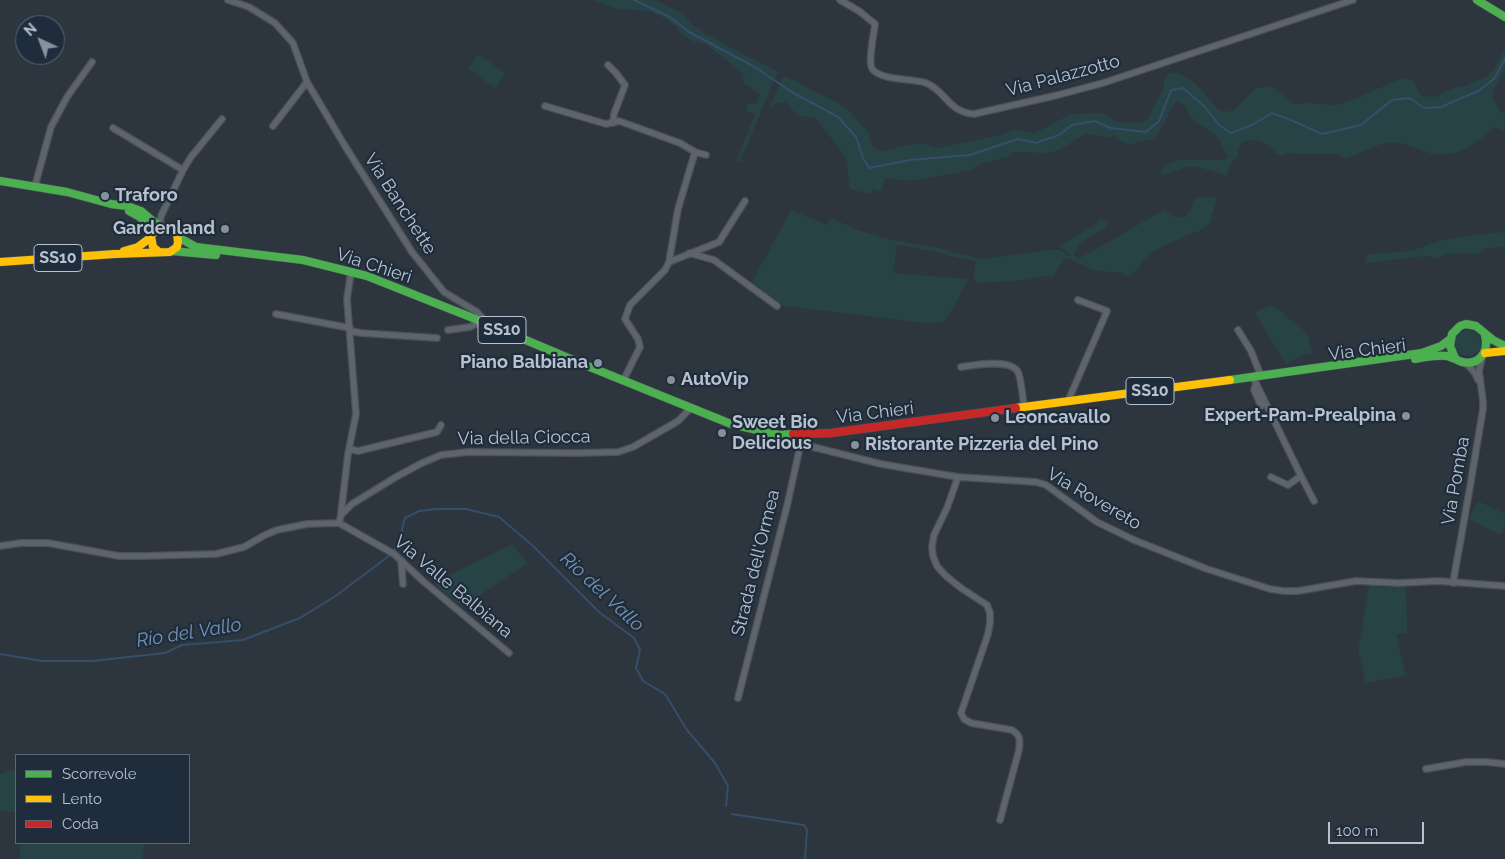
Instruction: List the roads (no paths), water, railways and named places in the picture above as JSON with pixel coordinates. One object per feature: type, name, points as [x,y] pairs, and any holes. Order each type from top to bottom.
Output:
[{"type":"main road","points":[[1477,0],[1505,17]]},
{"type":"main road","points":[[0,181],[67,192],[111,204],[137,215],[147,225],[152,246],[159,252],[165,254],[172,251],[176,246],[178,237],[174,230],[154,222],[137,209],[111,204]]},
{"type":"main road","points":[[115,254],[138,247],[151,236],[154,230],[166,226]]},
{"type":"main road","name":"Via Chieri","points":[[178,237],[196,247],[304,260],[351,272],[485,323],[732,424],[785,435],[831,433],[1024,407],[1257,379],[1294,370],[1422,353],[1441,346],[1449,340],[1455,330],[1466,324],[1477,326],[1485,335],[1505,346]]},
{"type":"main road","name":"Via Chieri","points":[[172,251],[225,256],[254,254]]},
{"type":"main road","points":[[115,254],[129,255],[159,252]]},
{"type":"main road","name":"SS10","points":[[0,262],[115,254]]},
{"type":"main road","points":[[1483,355],[1487,347],[1485,335]]},
{"type":"main road","points":[[1449,340],[1451,353],[1455,358]]},
{"type":"main road","points":[[1466,363],[1471,363],[1483,355],[1505,351]]},
{"type":"main road","name":"Via Chieri","points":[[1280,374],[1294,374],[1431,357],[1448,356],[1466,363]]},
{"type":"street","name":"Via Banchette","points":[[228,0],[248,8],[275,23],[293,42],[307,82],[412,252],[444,292],[478,312],[485,323]]},
{"type":"street","name":"Via Palazzotto","points":[[840,0],[876,24],[870,64],[873,70],[883,76],[925,83],[934,88],[955,108],[963,113],[974,114],[1103,83],[1353,0]]},
{"type":"street","points":[[35,186],[51,127],[66,97],[92,62]]},
{"type":"street","points":[[608,65],[624,85],[614,114],[613,123]]},
{"type":"street","points":[[273,126],[307,82]]},
{"type":"street","points":[[545,106],[606,124],[619,121],[680,143],[695,152],[706,155]]},
{"type":"street","points":[[166,226],[160,221],[172,191],[192,157],[222,119]]},
{"type":"street","points":[[113,128],[183,170]]},
{"type":"street","points":[[623,381],[640,347],[638,339],[626,319],[630,305],[665,270],[669,262],[678,209],[695,152]]},
{"type":"street","points":[[669,262],[719,242],[745,201]]},
{"type":"street","points":[[689,254],[714,260],[777,306]]},
{"type":"street","points":[[0,546],[48,543],[119,556],[216,554],[244,547],[277,530],[307,524],[339,523],[356,414],[347,300],[351,272]]},
{"type":"street","points":[[1068,402],[1107,311],[1078,300]]},
{"type":"street","points":[[276,314],[360,333],[437,338]]},
{"type":"street","points":[[448,330],[485,323]]},
{"type":"street","points":[[1238,330],[1251,351],[1257,379],[1314,501]]},
{"type":"street","name":"Via Pomba","points":[[1453,582],[1483,409],[1484,401],[1479,371],[1483,355]]},
{"type":"street","points":[[961,366],[1002,363],[1013,367],[1018,372],[1024,407]]},
{"type":"street","name":"Via Pomba","points":[[1466,363],[1474,372],[1480,384]]},
{"type":"street","points":[[1257,379],[1254,390],[1261,406]]},
{"type":"street","name":"Via della Ciocca","points":[[341,515],[352,504],[396,477],[441,455],[468,452],[618,452],[632,447],[678,421],[690,408]]},
{"type":"street","points":[[350,449],[358,451],[437,432],[441,425]]},
{"type":"street","name":"Via Rovereto","points":[[785,435],[800,444],[881,464],[958,477],[1023,480],[1046,485],[1097,522],[1134,540],[1207,569],[1270,589],[1298,591],[1356,581],[1399,583],[1453,582],[1505,586]]},
{"type":"street","name":"Strada dell'Ormea","points":[[738,698],[802,435]]},
{"type":"street","points":[[1271,477],[1288,485],[1301,476]]},
{"type":"street","points":[[958,477],[947,508],[934,535],[932,546],[937,566],[961,588],[987,605],[990,613],[988,634],[962,713],[964,719],[971,723],[1012,730],[1018,734],[1020,741],[1019,750],[1000,820]]},
{"type":"street","name":"Via Valle Balbiana","points":[[339,523],[378,544],[401,560],[424,582],[509,653]]},
{"type":"street","points":[[401,560],[403,584]]},
{"type":"street","points":[[1426,769],[1466,762],[1505,764]]},
{"type":"waterway","points":[[634,0],[670,17],[689,32],[755,67],[790,91],[838,117],[856,137],[863,158],[869,168],[910,160],[970,155],[1018,139],[1036,143],[1059,135],[1072,125],[1094,121],[1111,128],[1146,132],[1159,121],[1171,90],[1183,88],[1205,107],[1219,125],[1231,133],[1252,125],[1272,113],[1322,134],[1361,125],[1392,100],[1410,98],[1424,108],[1441,107],[1480,90],[1495,78],[1505,58]]},
{"type":"waterway","name":"Rio del Vallo","points":[[393,552],[400,539],[405,518],[419,511],[466,509],[499,517],[532,545],[599,612],[634,638],[640,650],[636,668],[643,681],[665,694],[687,730],[715,763],[728,786],[726,806]]},
{"type":"waterway","name":"Rio del Vallo","points":[[0,654],[42,661],[92,661],[165,653],[182,645],[243,640],[300,618],[337,595],[390,555]]},
{"type":"waterway","name":"Rio del Vallo","points":[[732,814],[804,825],[807,830],[805,859]]},
{"type":"place","name":"Traforo","points":[[105,196]]},
{"type":"place","name":"Gardenland","points":[[225,229]]},
{"type":"place","name":"Piano Balbiana","points":[[598,363]]},
{"type":"place","name":"AutoVip","points":[[671,380]]},
{"type":"place","name":"Expert-Pam-Prealpina","points":[[1406,416]]},
{"type":"place","name":"Leoncavallo","points":[[995,418]]},
{"type":"place","name":"Sweet Bio Delicious","points":[[722,433]]},
{"type":"place","name":"Ristorante Pizzeria del Pino","points":[[855,445]]}]
